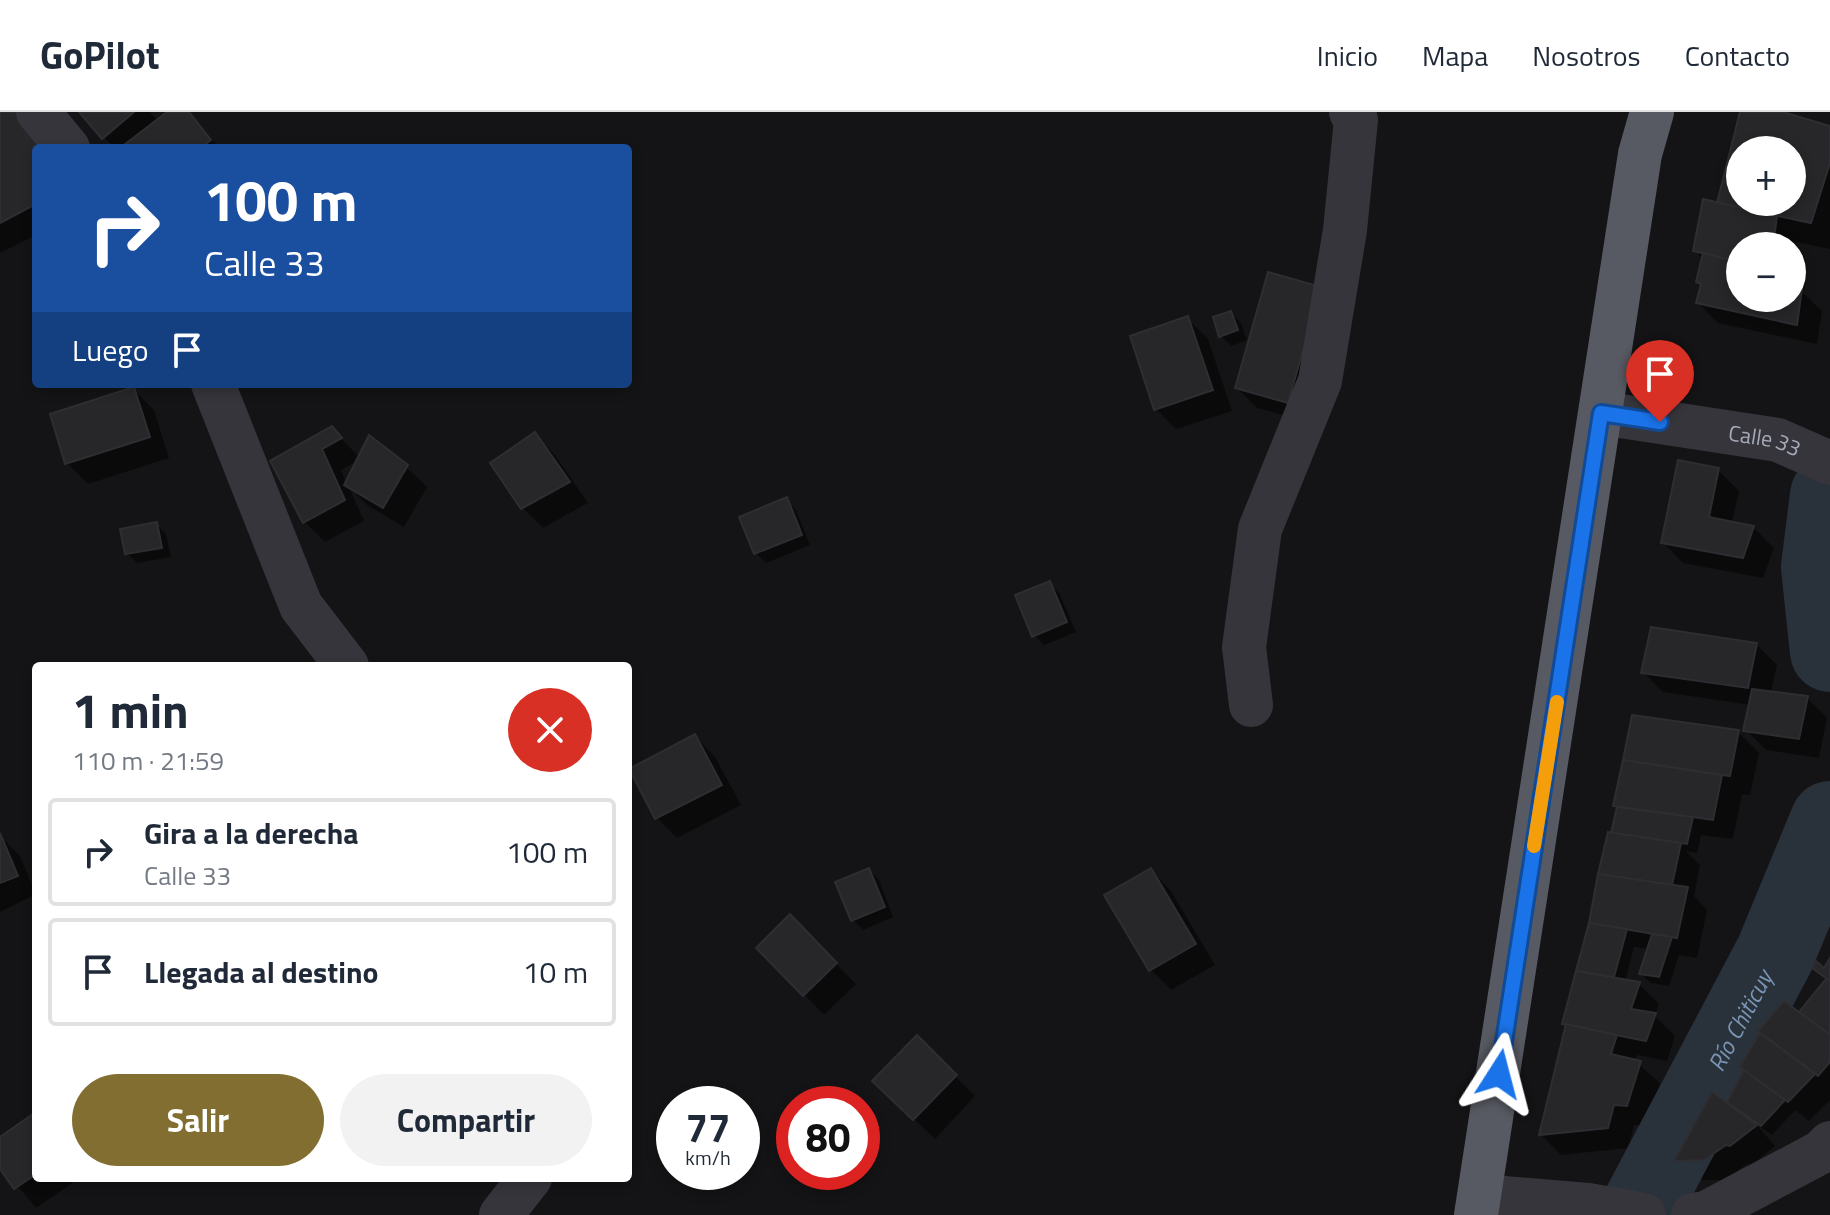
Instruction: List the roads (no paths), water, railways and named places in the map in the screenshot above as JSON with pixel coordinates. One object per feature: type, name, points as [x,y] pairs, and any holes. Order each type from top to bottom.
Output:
[{"type":"highway","points":[[1478,1205],[1640,154],[1652,112]]},
{"type":"street","points":[[38,112],[65,144]]},
{"type":"street","points":[[1251,705],[1244,647],[1260,529],[1320,381],[1345,230],[1356,120],[1351,112]]},
{"type":"street","points":[[215,388],[301,606],[344,662]]},
{"type":"street","name":"Calle 33","points":[[1601,413],[1778,440],[1830,463]]},
{"type":"street","points":[[1701,1214],[1821,1152],[1830,1143]]},
{"type":"street","points":[[501,1215],[527,1182]]},
{"type":"street","points":[[1478,1205],[1588,1205],[1644,1215]]},
{"type":"waterway","name":"Río Chiticuy","points":[[1830,495],[1821,567],[1830,652]]},
{"type":"waterway","name":"Río Chiticuy","points":[[1637,1215],[1775,954],[1830,821]]}]
